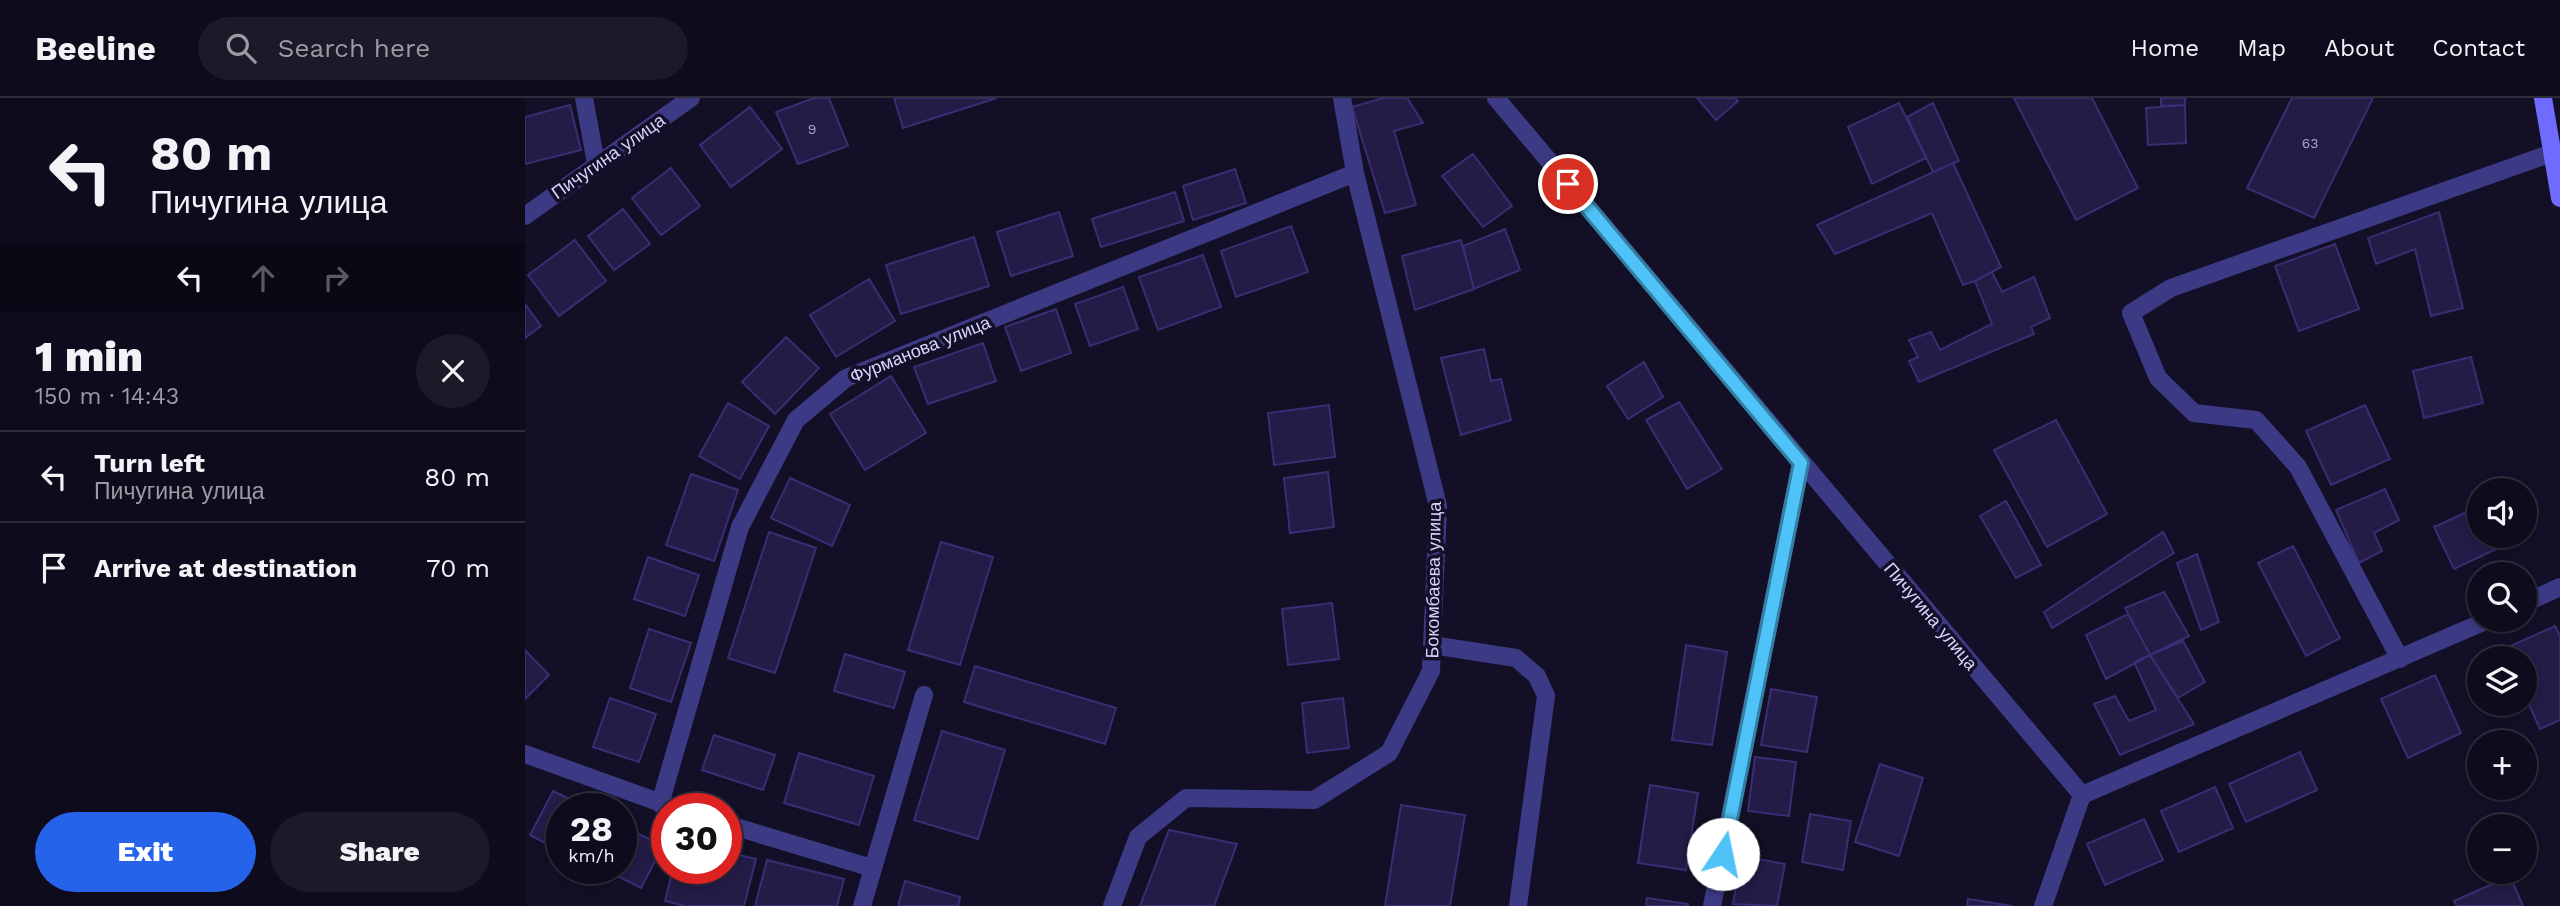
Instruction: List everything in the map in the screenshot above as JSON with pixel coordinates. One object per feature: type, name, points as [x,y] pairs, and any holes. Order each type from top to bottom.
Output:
[{"type":"main road","points":[[2543,98],[2560,198]]},
{"type":"street","points":[[585,98],[596,163]]},
{"type":"street","name":"Пичугина улица","points":[[525,216],[691,98]]},
{"type":"street","name":"Бокомбаева улица","points":[[1112,906],[1138,836],[1186,798],[1314,800],[1389,753],[1431,671],[1439,506],[1355,173],[1342,98]]},
{"type":"street","name":"Пичугина улица","points":[[1496,98],[2082,794]]},
{"type":"street","points":[[2400,659],[2298,467],[2256,421],[2194,413],[2158,378],[2131,313],[2171,288],[2552,153]]},
{"type":"street","name":"Фурманова улица","points":[[671,793],[740,527],[796,420],[846,378],[1355,173]]},
{"type":"street","points":[[1712,906],[1801,463]]},
{"type":"street","points":[[2537,598],[2560,587]]},
{"type":"street","points":[[2043,906],[2082,794],[2467,630]]},
{"type":"street","points":[[1432,645],[1516,658],[1537,676],[1546,696],[1518,906]]},
{"type":"street","points":[[862,906],[924,695]]},
{"type":"street","name":"Фурманова улица","points":[[525,754],[651,800]]},
{"type":"street","points":[[742,829],[873,868]]},
{"type":"building","points":[[814,98],[829,98],[848,146],[798,164],[776,112]]},
{"type":"building","points":[[894,98],[997,98],[903,128]]},
{"type":"building","points":[[1383,98],[1407,98],[1423,123],[1394,131],[1416,205],[1385,213],[1352,107]]},
{"type":"building","points":[[1697,98],[1735,98],[1738,101],[1716,120]]},
{"type":"building","points":[[2014,98],[2092,98],[2138,188],[2076,220]]},
{"type":"building","points":[[2161,98],[2185,98],[2185,105],[2161,106]]},
{"type":"building","points":[[2292,98],[2373,98],[2314,218],[2247,188]]},
{"type":"building","points":[[1899,103],[1926,158],[1872,184],[1848,127]]},
{"type":"building","points":[[1933,103],[1959,161],[1933,172],[1907,117]]},
{"type":"building","points":[[570,105],[581,150],[525,164],[525,117]]},
{"type":"building","points":[[2185,105],[2186,143],[2148,145],[2146,108]]},
{"type":"building","points":[[750,107],[782,149],[731,187],[700,145]]},
{"type":"building","points":[[1473,154],[1512,206],[1483,227],[1442,176]]},
{"type":"building","points":[[1953,163],[2001,267],[1975,281],[1963,285],[1932,213],[1835,254],[1817,225]]},
{"type":"building","points":[[671,168],[700,206],[661,235],[632,198]]},
{"type":"building","points":[[1235,169],[1246,203],[1193,220],[1183,186]]},
{"type":"building","points":[[1175,192],[1184,221],[1101,247],[1092,219]]},
{"type":"building","points":[[623,209],[650,244],[614,270],[588,236]]},
{"type":"building","points":[[1059,212],[1073,256],[1011,276],[997,232]]},
{"type":"building","points":[[2439,212],[2463,308],[2431,316],[2415,249],[2376,264],[2368,238]]},
{"type":"building","points":[[1291,226],[1308,272],[1236,297],[1221,251]]},
{"type":"building","points":[[1505,229],[1520,270],[1474,289],[1463,246]]},
{"type":"building","points":[[974,237],[989,286],[901,314],[886,265]]},
{"type":"building","points":[[575,240],[606,281],[559,316],[528,275]]},
{"type":"building","points":[[1461,240],[1474,289],[1415,310],[1402,256]]},
{"type":"building","points":[[2335,244],[2359,309],[2299,331],[2275,266]]},
{"type":"building","points":[[1203,255],[1221,307],[1158,330],[1139,277]]},
{"type":"building","points":[[1992,272],[2002,292],[2034,277],[2050,318],[2031,327],[2034,334],[1919,382],[1909,361],[1918,357],[1909,340],[1931,332],[1940,350],[1992,324],[1975,281]]},
{"type":"building","points":[[869,279],[895,321],[836,357],[810,315]]},
{"type":"building","points":[[1123,287],[1138,329],[1090,346],[1075,304]]},
{"type":"building","points":[[525,304],[541,326],[525,338]]},
{"type":"building","points":[[1056,309],[1071,353],[1021,371],[1005,327]]},
{"type":"building","points":[[786,337],[819,368],[775,414],[742,382]]},
{"type":"building","points":[[983,343],[996,381],[928,404],[914,367]]},
{"type":"building","points":[[1484,349],[1491,381],[1501,379],[1511,420],[1461,435],[1441,358]]},
{"type":"building","points":[[2471,357],[2483,403],[2424,418],[2413,371]]},
{"type":"building","points":[[1644,362],[1663,397],[1628,419],[1607,386]]},
{"type":"building","points":[[891,376],[926,433],[865,470],[830,414]]},
{"type":"building","points":[[1679,402],[1722,469],[1687,489],[1646,420]]},
{"type":"building","points":[[728,403],[769,426],[740,479],[699,456]]},
{"type":"building","points":[[1329,405],[1335,457],[1274,465],[1268,413]]},
{"type":"building","points":[[2365,405],[2390,459],[2331,485],[2306,431]]},
{"type":"building","points":[[2056,420],[2107,514],[2047,547],[1994,450]]},
{"type":"building","points":[[1328,472],[1334,527],[1290,533],[1284,478]]},
{"type":"building","points":[[691,474],[738,490],[714,561],[666,545]]},
{"type":"building","points":[[790,478],[850,505],[832,546],[771,518]]},
{"type":"building","points":[[2385,489],[2399,520],[2374,533],[2382,551],[2359,563],[2336,510]]},
{"type":"building","points":[[2006,501],[2041,565],[2016,578],[1980,516]]},
{"type":"building","points":[[2467,512],[2467,548],[2499,548],[2454,569],[2434,527]]},
{"type":"building","points":[[769,532],[816,548],[775,673],[728,658]]},
{"type":"building","points":[[2163,532],[2174,553],[2052,628],[2044,612]]},
{"type":"building","points":[[941,542],[993,557],[960,665],[908,650]]},
{"type":"building","points":[[2293,546],[2340,638],[2306,656],[2258,563]]},
{"type":"building","points":[[2197,554],[2219,622],[2201,630],[2177,563]]},
{"type":"building","points":[[648,557],[699,575],[685,616],[634,599]]},
{"type":"building","points":[[2164,592],[2189,636],[2150,655],[2125,608]]},
{"type":"building","points":[[1332,603],[1339,659],[1288,665],[1282,609]]},
{"type":"building","points":[[2128,614],[2150,655],[2106,679],[2086,635]]},
{"type":"building","points":[[2555,626],[2560,636],[2560,720],[2540,729],[2534,716],[2537,716],[2537,646],[2511,646]]},
{"type":"building","points":[[649,629],[691,643],[671,702],[630,688]]},
{"type":"building","points":[[2183,641],[2205,682],[2178,698],[2150,655]]},
{"type":"building","points":[[1686,645],[1727,652],[1712,745],[1672,740]]},
{"type":"building","points":[[525,650],[549,675],[525,699]]},
{"type":"building","points":[[845,654],[905,672],[894,708],[834,691]]},
{"type":"building","points":[[2150,655],[2194,724],[2120,755],[2094,704],[2115,696],[2129,721],[2156,710],[2134,662]]},
{"type":"building","points":[[975,666],[1116,708],[1105,744],[964,702]]},
{"type":"building","points":[[2435,675],[2461,733],[2408,758],[2381,699]]},
{"type":"building","points":[[1771,689],[1817,697],[1807,752],[1761,745]]},
{"type":"building","points":[[610,698],[656,714],[639,762],[593,747]]},
{"type":"building","points":[[1343,698],[1349,748],[1307,753],[1302,703]]},
{"type":"building","points":[[942,731],[1005,750],[978,839],[914,820]]},
{"type":"building","points":[[714,735],[775,755],[763,790],[702,770]]},
{"type":"building","points":[[2300,752],[2317,790],[2246,822],[2229,784]]},
{"type":"building","points":[[799,753],[874,776],[859,825],[784,803]]},
{"type":"building","points":[[1755,757],[1796,762],[1789,816],[1748,811]]},
{"type":"building","points":[[1880,764],[1923,778],[1899,856],[1855,842]]},
{"type":"building","points":[[1650,785],[1698,793],[1686,870],[1638,863]]},
{"type":"building","points":[[2215,787],[2233,828],[2179,852],[2161,811]]},
{"type":"building","points":[[546,804],[546,844],[530,835]]},
{"type":"building","points":[[1401,805],[1465,815],[1450,906],[1385,906]]},
{"type":"building","points":[[1810,814],[1851,821],[1843,870],[1802,862]]},
{"type":"building","points":[[2144,819],[2163,860],[2105,885],[2087,844]]},
{"type":"building","points":[[1169,830],[1237,844],[1214,906],[1140,906]]},
{"type":"building","points":[[637,833],[651,840],[651,869],[641,888],[633,884],[637,884]]},
{"type":"building","points":[[742,856],[756,859],[744,906],[685,906],[665,901],[669,884],[742,884]]},
{"type":"building","points":[[1741,856],[1785,864],[1777,906],[1733,904]]},
{"type":"building","points":[[767,860],[844,879],[837,906],[755,906]]},
{"type":"building","points":[[905,881],[960,897],[958,906],[898,906]]},
{"type":"building","points":[[2492,884],[2513,884],[2523,906],[2457,906],[2454,901]]},
{"type":"building","points":[[1647,898],[1688,904],[1688,906],[1646,906]]},
{"type":"building","points":[[1968,899],[2012,906],[1967,906]]},
{"type":"route","points":[[1568,184],[1801,463],[1723,854]]}]
